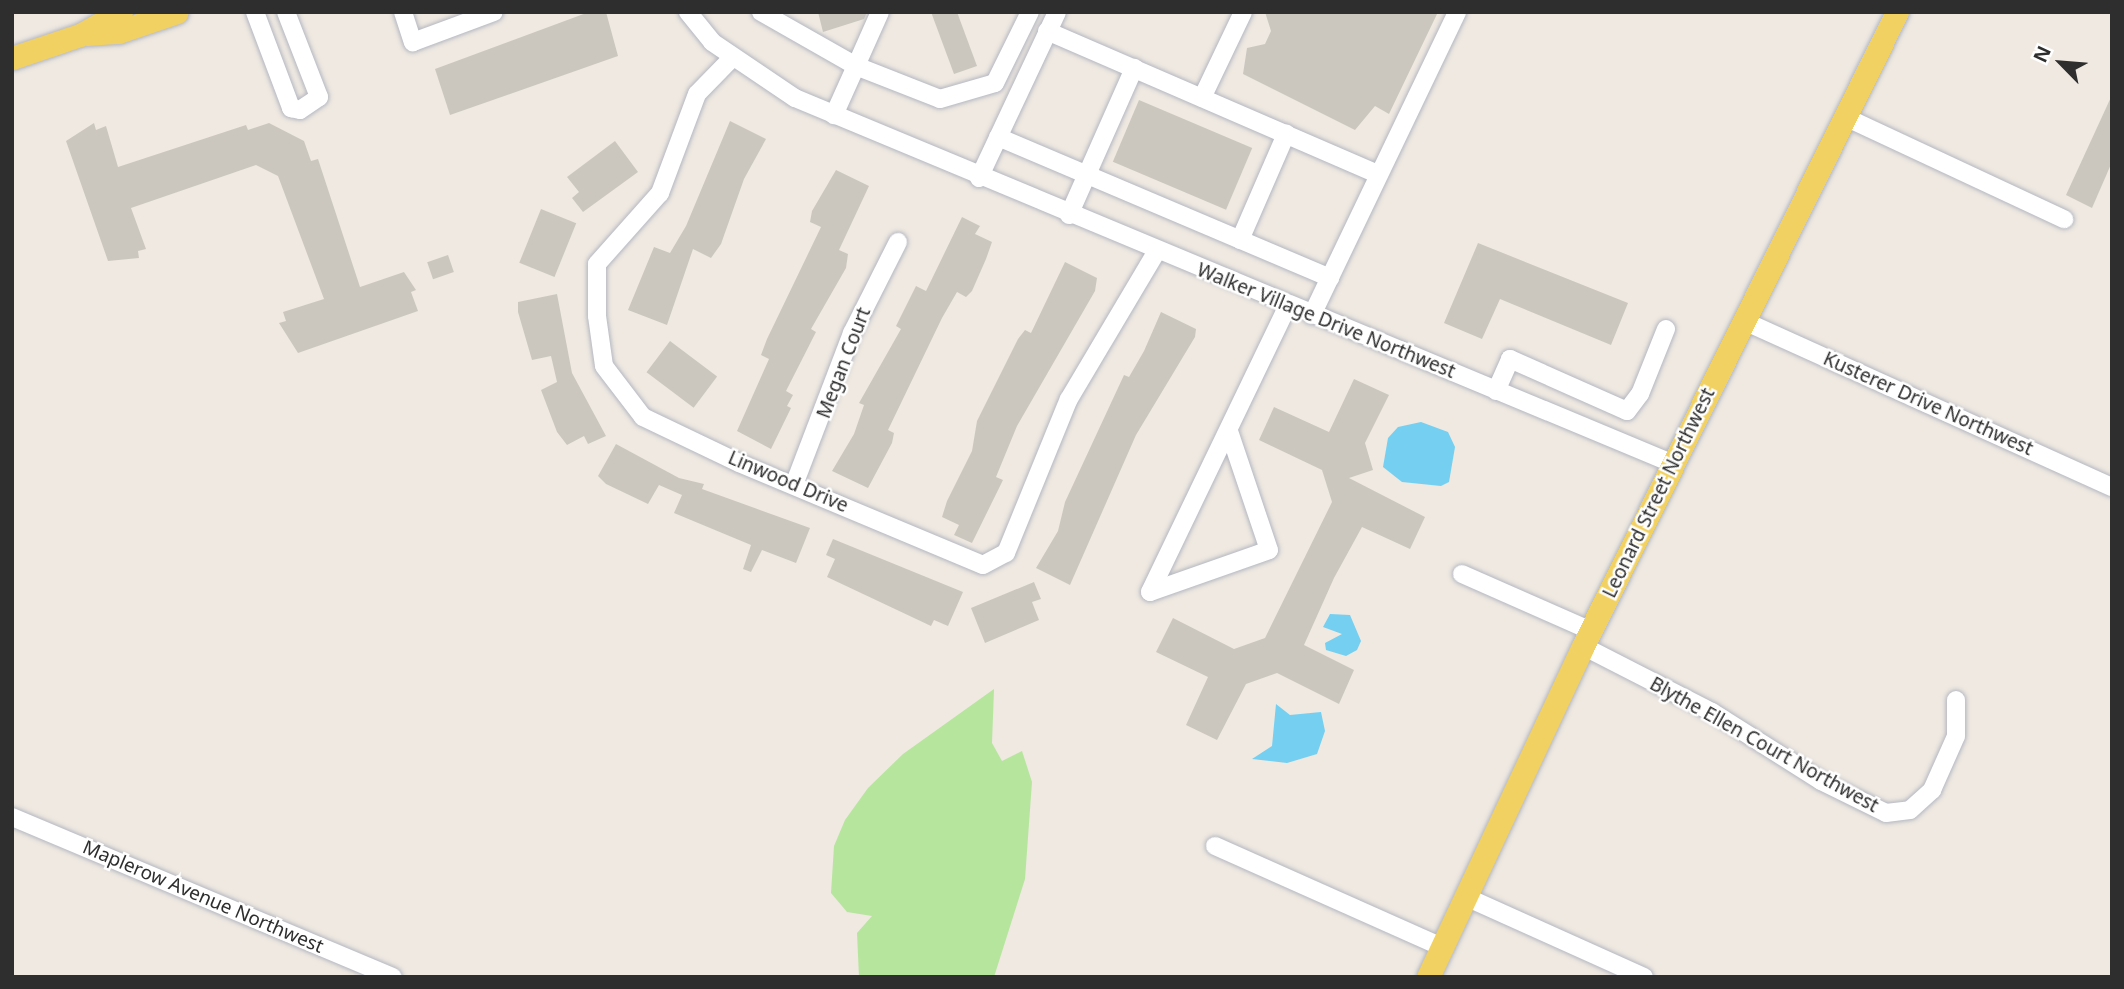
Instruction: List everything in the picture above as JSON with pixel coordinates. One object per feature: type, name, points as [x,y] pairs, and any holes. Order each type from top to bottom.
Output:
[{"type":"main road","points":[[80,35],[121,12]]},
{"type":"main road","points":[[15,51],[80,35],[118,33],[177,12]]},
{"type":"main road","name":"Leonard Street Northwest","points":[[1428,977],[1587,638],[1897,12]]},
{"type":"street","points":[[256,12],[291,108],[313,106],[319,97],[286,12]]},
{"type":"street","points":[[403,12],[413,42],[494,12]]},
{"type":"street","name":"Walker Village Drive Northwest","points":[[688,12],[732,58],[766,83],[834,115],[979,178],[1674,464]]},
{"type":"street","points":[[761,12],[856,66],[940,99],[995,83],[1031,12]]},
{"type":"street","points":[[834,115],[880,12]]},
{"type":"street","points":[[979,178],[1057,12]]},
{"type":"street","points":[[1202,98],[1243,12]]},
{"type":"street","points":[[1312,315],[1457,12]]},
{"type":"street","points":[[1047,31],[1378,174]]},
{"type":"street","points":[[267,43],[293,33]]},
{"type":"street","name":"Linwood Drive","points":[[732,58],[696,94],[660,193],[597,264],[597,316],[604,366],[643,417],[983,565],[1006,553],[1069,398],[1157,251]]},
{"type":"street","points":[[1069,215],[1134,68]]},
{"type":"street","points":[[1845,117],[2064,219]]},
{"type":"street","points":[[1240,240],[1286,134]]},
{"type":"street","points":[[998,138],[1329,278]]},
{"type":"street","name":"Megan Court","points":[[794,485],[852,333],[898,242]]},
{"type":"street","points":[[1230,431],[1269,550],[1150,592],[1230,431],[1288,305]]},
{"type":"street","name":"Kusterer Drive Northwest","points":[[1744,321],[2112,487]]},
{"type":"street","points":[[1496,391],[1510,359],[1627,411],[1640,394],[1666,328]]},
{"type":"street","name":"Blythe Ellen Court Northwest","points":[[1462,574],[1587,638],[1724,718],[1821,781],[1886,813],[1910,810],[1932,790],[1961,721],[1956,700]]},
{"type":"street","name":"Maplerow Avenue Northwest","points":[[12,817],[393,977]]},
{"type":"street","points":[[1215,846],[1442,947]]},
{"type":"street","points":[[1466,897],[1644,977]]},
{"type":"green space","points":[[994,689],[992,743],[1002,761],[1022,751],[1032,782],[1025,879],[994,977],[859,977],[857,933],[872,916],[847,912],[831,893],[834,846],[845,820],[868,788],[903,754]]},
{"type":"water","points":[[1421,422],[1448,432],[1455,447],[1449,482],[1441,486],[1402,482],[1383,467],[1388,438],[1398,427]]},
{"type":"water","points":[[1330,614],[1350,615],[1361,641],[1357,650],[1346,656],[1326,650],[1325,643],[1342,634],[1323,627]]},
{"type":"water","points":[[1276,704],[1290,715],[1321,712],[1325,731],[1317,754],[1287,763],[1252,759],[1272,746]]},
{"type":"building","points":[[589,12],[606,12],[618,56],[450,115],[435,69]]},
{"type":"building","points":[[818,12],[867,12],[864,19],[823,32]]},
{"type":"building","points":[[931,12],[957,12],[977,66],[954,74]]},
{"type":"building","points":[[1265,12],[1438,12],[1389,114],[1375,106],[1355,130],[1243,74],[1247,48],[1265,44],[1271,31]]},
{"type":"building","points":[[2112,95],[2112,162],[2092,208],[2066,195]]},
{"type":"building","points":[[1139,100],[1252,148],[1226,210],[1113,162]]},
{"type":"building","points":[[730,121],[766,139],[744,179],[721,244],[711,258],[693,249],[667,325],[628,310],[654,247],[670,253],[686,226]]},
{"type":"building","points":[[94,123],[96,130],[106,126],[118,167],[246,125],[248,130],[269,123],[304,141],[311,161],[318,159],[360,287],[404,272],[416,290],[411,292],[418,311],[298,353],[279,323],[286,321],[283,312],[324,299],[278,176],[256,165],[131,208],[146,249],[138,251],[139,258],[108,261],[66,141]]},
{"type":"building","points":[[615,141],[638,172],[583,212],[572,198],[579,192],[567,177]]},
{"type":"building","points":[[836,170],[869,186],[839,250],[848,254],[846,268],[811,329],[816,332],[786,391],[793,395],[787,406],[791,408],[771,449],[737,431],[769,359],[761,355],[767,339],[821,227],[810,222],[812,211]]},
{"type":"building","points":[[541,209],[576,223],[555,277],[519,263]]},
{"type":"building","points":[[962,217],[980,226],[975,234],[992,242],[972,291],[966,297],[957,292],[942,318],[888,430],[894,433],[892,443],[868,488],[832,471],[854,434],[864,405],[859,403],[901,329],[896,326],[916,286],[926,291]]},
{"type":"building","points":[[1478,243],[1628,303],[1611,345],[1500,299],[1482,339],[1444,323]]},
{"type":"building","points":[[448,255],[454,272],[433,279],[427,262]]},
{"type":"building","points":[[1065,262],[1097,278],[1095,291],[1017,426],[996,477],[1003,480],[972,543],[954,535],[959,525],[942,517],[947,501],[972,451],[977,421],[1018,339],[1025,330],[1031,333]]},
{"type":"building","points":[[557,294],[572,373],[606,436],[588,444],[584,436],[567,445],[557,432],[541,390],[557,382],[551,356],[532,360],[518,312],[518,302]]},
{"type":"building","points":[[1161,312],[1196,329],[1195,337],[1136,435],[1070,585],[1036,568],[1058,531],[1065,502],[1124,375],[1129,377]]},
{"type":"building","points":[[670,341],[717,377],[694,408],[647,372]]},
{"type":"building","points":[[1354,379],[1389,395],[1365,443],[1373,470],[1349,478],[1425,517],[1410,549],[1362,527],[1334,578],[1304,645],[1354,670],[1339,704],[1277,673],[1246,684],[1217,740],[1186,725],[1208,677],[1156,652],[1173,618],[1234,649],[1265,638],[1332,502],[1322,470],[1259,440],[1274,407],[1329,432]]},
{"type":"building","points":[[616,444],[679,478],[704,484],[702,489],[810,528],[796,563],[762,550],[751,572],[743,569],[751,545],[674,513],[682,495],[659,485],[648,504],[606,484],[598,476]]},
{"type":"building","points":[[833,539],[963,592],[948,626],[934,620],[931,626],[827,577],[835,559],[826,555]]},
{"type":"building","points":[[1034,582],[1041,599],[1032,602],[1039,620],[985,643],[971,608]]}]
